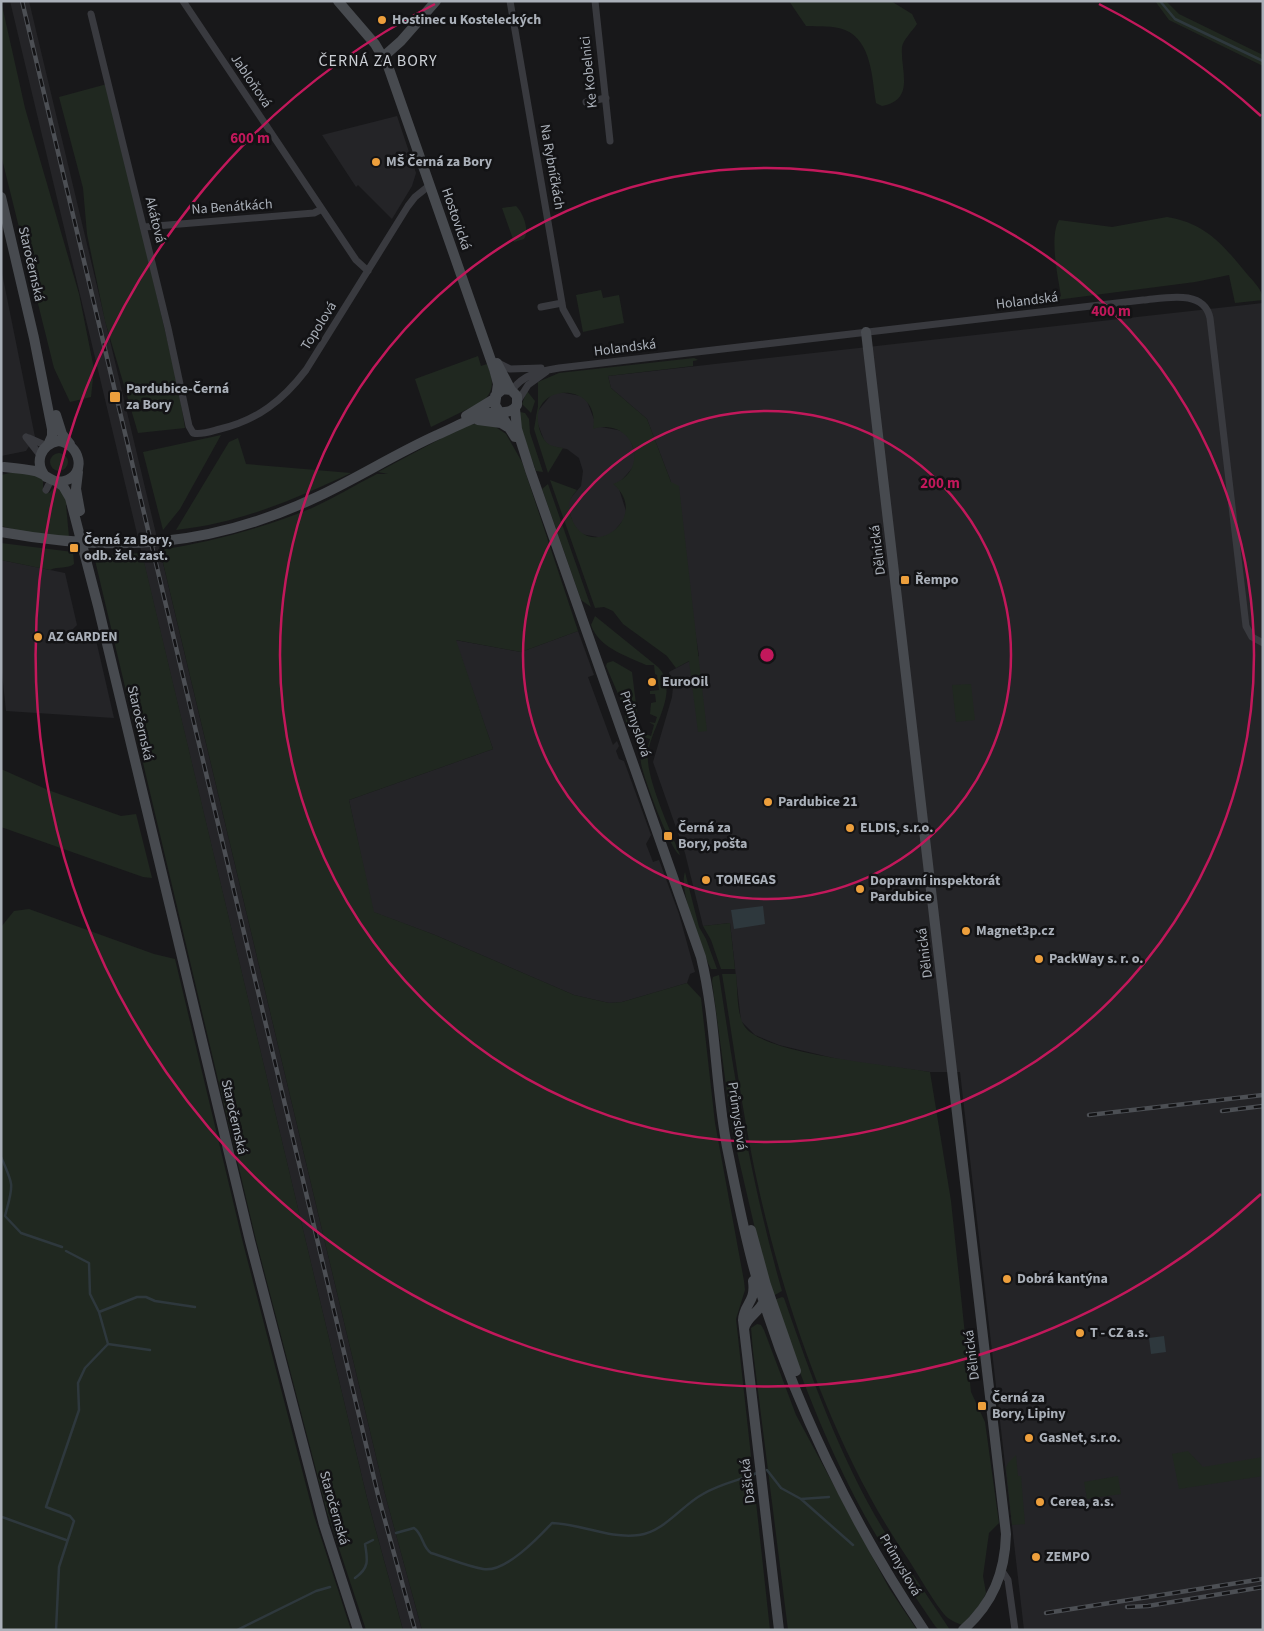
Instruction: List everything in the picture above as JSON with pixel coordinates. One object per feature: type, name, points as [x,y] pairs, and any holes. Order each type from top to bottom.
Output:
[{"type":"main road","name":"Hostovická","points":[[338,1],[383,57],[476,316],[497,381],[495,405],[501,411]]},
{"type":"main road","points":[[383,57],[401,42],[436,1]]},
{"type":"main road","name":"Staročernská","points":[[1,197],[34,338],[53,431],[48,445]]},
{"type":"main road","name":"Hostovická","points":[[476,316],[496,361],[511,390],[517,396],[516,405]]},
{"type":"main road","name":"Dělnická","points":[[866,332],[1005,1521],[1006,1547],[1002,1571],[990,1600],[963,1630]]},
{"type":"main road","name":"Staročernská","points":[[34,338],[60,431],[72,446]]},
{"type":"main road","points":[[435,436],[495,397],[503,389],[511,390]]},
{"type":"main road","points":[[1,532],[62,542],[115,545],[168,541],[203,535],[273,516],[321,496],[435,436],[467,422],[501,411],[508,412],[516,405]]},
{"type":"main road","name":"Průmyslová","points":[[516,405],[518,429],[530,470],[675,878],[701,957],[707,989],[724,1128],[751,1258],[768,1305],[784,1338],[814,1420],[855,1512]]},
{"type":"main road","name":"Průmyslová","points":[[501,411],[530,470]]},
{"type":"main road","points":[[467,422],[490,420],[504,424],[512,431]]},
{"type":"main road","points":[[61,442],[72,446],[78,456],[79,467],[71,478],[51,479],[36,472],[3,467],[31,462],[40,456],[48,445],[61,442]]},
{"type":"main road","points":[[40,456],[39,466],[51,479]]},
{"type":"main road","name":"Staročernská","points":[[79,467],[76,493],[98,606]]},
{"type":"main road","name":"Staročernská","points":[[51,479],[64,486],[70,498],[98,606],[252,1251],[324,1525],[358,1630]]},
{"type":"main road","name":"Průmyslová","points":[[715,1051],[729,1139],[766,1285],[770,1320],[807,1416],[855,1512],[898,1590],[924,1630]]},
{"type":"main road","name":"Dašická","points":[[751,1258],[754,1294],[743,1313],[744,1330],[779,1630]]},
{"type":"main road","points":[[750,1303],[758,1300],[767,1301]]},
{"type":"main road","points":[[744,1330],[746,1322],[767,1301]]},
{"type":"main road","points":[[755,1315],[763,1314],[770,1320]]},
{"type":"street","name":"Jabloňová","points":[[183,1],[356,260],[368,271]]},
{"type":"street","name":"Na Rybníčkách","points":[[510,1],[562,303],[564,312],[577,334]]},
{"type":"street","name":"Ke Kobelnici","points":[[595,1],[610,141]]},
{"type":"street","name":"Akátová","points":[[92,14],[192,432]]},
{"type":"street","points":[[586,102],[606,98]]},
{"type":"street","name":"Topolová","points":[[192,432],[201,433],[236,425],[265,411],[283,397],[306,370],[408,206],[430,185]]},
{"type":"street","name":"Na Benátkách","points":[[144,227],[314,213],[322,209]]},
{"type":"street","name":"Holandská","points":[[511,390],[520,381],[534,373],[559,368],[1150,300],[1190,298],[1204,304],[1210,318],[1246,626],[1252,637],[1263,643]]},
{"type":"street","points":[[541,307],[562,303]]},
{"type":"street","name":"Holandská","points":[[496,361],[502,367],[510,369],[559,368]]},
{"type":"street","name":"Holandská","points":[[516,405],[531,382],[559,368]]},
{"type":"street","points":[[40,456],[26,437],[48,445]]},
{"type":"street","points":[[46,490],[51,479]]},
{"type":"street","name":"Dělnická","points":[[1002,1571],[1008,1580],[1015,1630]]},
{"type":"shaded area","points":[[1,1],[25,108],[79,294],[94,369],[91,397],[70,402],[54,368],[1,155]]},
{"type":"shaded area","points":[[10,1],[29,1],[385,1494],[422,1630],[403,1630],[367,1498]]},
{"type":"shaded area","points":[[789,1],[891,1],[912,14],[917,24],[906,38],[902,47],[904,83],[903,91],[899,97],[893,103],[882,106],[876,103],[872,72],[861,43],[854,35],[841,28],[806,26]]},
{"type":"shaded area","points":[[1155,1],[1166,1],[1179,14],[1263,55],[1263,66],[1169,20]]},
{"type":"shaded area","points":[[107,84],[178,386],[185,428],[138,433],[105,321],[87,234],[83,188],[59,97]]},
{"type":"shaded area","name":"MŠ Černá za Bory","points":[[397,116],[416,173],[412,186],[392,219],[358,185],[356,187],[322,135]]},
{"type":"shaded area","points":[[516,206],[523,217],[526,236],[524,239],[514,242],[502,208]]},
{"type":"shaded area","points":[[1167,217],[1193,225],[1213,237],[1260,289],[1263,300],[1235,303],[1229,275],[1195,282],[1056,300],[1061,296],[1054,247],[1056,227],[1059,220],[1112,227]]},
{"type":"shaded area","points":[[1,268],[35,437],[26,451],[1,456]]},
{"type":"shaded area","points":[[601,290],[603,298],[619,295],[624,323],[583,332],[576,295]]},
{"type":"shaded area","points":[[1263,303],[1263,1630],[1024,1630],[960,1072],[930,1072],[846,1061],[779,1045],[755,1035],[741,1021],[730,923],[703,926],[685,853],[653,762],[672,697],[673,687],[669,672],[699,656],[671,482],[647,419],[611,388],[608,376]]},
{"type":"shaded area","points":[[478,356],[481,366],[487,364],[491,374],[492,384],[488,397],[484,401],[431,427],[415,379]]},
{"type":"shaded area","points":[[694,358],[698,360],[693,361],[693,366],[608,376],[611,388],[647,419],[671,482],[679,486],[707,731],[698,732],[689,661],[676,668],[667,656],[623,624],[613,611],[604,607],[595,608],[550,480],[577,490],[571,500],[569,509],[579,531],[590,537],[602,536],[613,531],[622,522],[626,510],[623,497],[613,484],[625,477],[632,468],[633,446],[627,437],[618,430],[607,427],[593,429],[593,413],[586,401],[576,395],[564,393],[552,396],[543,403],[538,415],[540,431],[546,442],[563,448],[548,473],[534,429],[538,406],[538,382],[559,373]]},
{"type":"shaded area","points":[[527,391],[535,401],[531,413],[522,404]]},
{"type":"shaded area","points":[[559,392],[581,396],[587,401],[595,422],[601,427],[623,431],[629,436],[636,457],[635,465],[620,482],[619,489],[626,511],[625,518],[611,535],[603,538],[581,534],[575,529],[568,508],[569,500],[581,486],[583,471],[579,458],[567,449],[549,446],[544,440],[536,419],[537,412],[552,394]]},
{"type":"shaded area","points":[[520,412],[525,413],[529,419],[530,433],[543,472],[536,471],[519,423]]},
{"type":"shaded area","points":[[482,423],[494,426],[506,434],[522,462],[578,631],[521,652],[456,640],[493,749],[349,800],[374,912],[435,935],[574,995],[609,1003],[622,1002],[687,983],[701,998],[715,1123],[745,1290],[736,1319],[770,1630],[422,1630],[385,1494],[160,550],[237,534],[312,508],[377,474],[388,474],[378,472],[457,430],[468,425]]},
{"type":"shaded area","points":[[221,435],[180,509],[163,530],[143,452]]},
{"type":"shaded area","points":[[238,438],[246,464],[351,473],[266,509],[222,522],[176,530],[229,442]]},
{"type":"shaded area","points":[[55,453],[63,453],[68,458],[66,469],[55,471],[50,466],[50,458]]},
{"type":"shaded area","points":[[14,472],[34,474],[43,480],[43,489],[49,493],[56,486],[60,488],[70,504],[66,505],[69,537],[20,531],[1,526],[1,475]]},
{"type":"shaded area","points":[[548,484],[591,607],[581,600],[542,489]]},
{"type":"shaded area","points":[[1,543],[73,552],[74,564],[50,570],[1,560]]},
{"type":"shaded area","points":[[142,553],[367,1498],[403,1630],[366,1630],[327,1512],[256,1240],[94,556]]},
{"type":"shaded area","name":"AZ GARDEN","points":[[1,560],[65,573],[77,625],[72,630],[75,644],[96,640],[114,718],[6,711],[1,664]]},
{"type":"shaded area","points":[[595,616],[658,667],[664,677],[667,687],[666,698],[650,743],[648,763],[654,789],[680,855],[664,828],[641,763],[642,744],[648,746],[650,739],[644,737],[645,734],[651,736],[654,725],[649,722],[655,723],[657,717],[650,714],[651,703],[656,702],[655,694],[650,694],[650,691],[659,690],[654,665],[646,665],[622,654],[600,640],[591,625]]},
{"type":"shaded area","points":[[578,631],[594,675],[588,677],[613,745],[617,741],[619,746],[616,751],[619,759],[624,761],[651,835],[646,844],[653,862],[659,860],[679,914],[695,972],[690,974],[687,983],[622,1002],[609,1003],[574,995],[435,935],[373,912],[349,800],[493,749],[455,640],[521,652]]},
{"type":"shaded area","points":[[613,661],[632,672],[638,720],[633,725],[626,724],[625,710],[606,666],[607,663]]},
{"type":"shaded area","points":[[971,684],[975,720],[956,722],[952,685]]},
{"type":"shaded area","points":[[1,769],[48,790],[121,816],[136,814],[152,878],[143,877],[1,827]]},
{"type":"shaded area","points":[[685,872],[699,927],[706,939],[717,969],[711,969],[708,963],[692,917],[685,891]]},
{"type":"shaded area","points":[[763,906],[765,924],[734,929],[731,910]]},
{"type":"shaded area","points":[[29,909],[154,954],[175,959],[243,1243],[314,1516],[351,1630],[1,1630],[1,927],[14,911]]},
{"type":"shaded area","points":[[730,923],[735,969],[721,969],[711,940],[703,926]]},
{"type":"shaded area","points":[[722,974],[736,974],[742,1022],[757,1037],[803,1052],[930,1072],[951,1201],[971,1392],[985,1422],[999,1523],[989,1533],[983,1576],[986,1593],[980,1605],[962,1625],[948,1618],[939,1608],[882,1518],[858,1474],[837,1429],[799,1334],[770,1237],[753,1163]]},
{"type":"shaded area","points":[[719,975],[753,1174],[782,1291],[773,1296],[762,1259],[732,1130],[712,981],[713,977]]},
{"type":"shaded area","points":[[784,1298],[828,1416],[853,1474],[883,1529],[950,1630],[939,1630],[935,1626],[880,1542],[845,1478],[809,1396],[778,1313],[774,1300]]},
{"type":"shaded area","points":[[757,1324],[761,1325],[764,1330],[796,1415],[889,1588],[917,1630],[788,1630],[753,1351],[751,1328]]},
{"type":"shaded area","points":[[1164,1336],[1166,1352],[1151,1354],[1149,1338]]},
{"type":"shaded area","points":[[1188,1451],[1203,1467],[1263,1457],[1263,1476],[1179,1489],[1172,1454]]},
{"type":"shaded area","points":[[1016,1455],[1018,1476],[1021,1476],[1025,1524],[1012,1525],[1006,1468]]},
{"type":"shaded area","points":[[1118,1476],[1121,1494],[1087,1499],[1084,1482]]},
{"type":"waterway","points":[[1160,1],[1175,19],[1263,61]]},
{"type":"waterway","points":[[1,1157],[11,1181],[10,1198],[5,1216],[21,1233],[62,1247]]},
{"type":"waterway","points":[[56,1630],[59,1567],[74,1521],[70,1516],[46,1507],[79,1410],[78,1383],[85,1368],[108,1344],[99,1312],[90,1294],[89,1263],[66,1251]]},
{"type":"waterway","points":[[99,1312],[137,1297],[146,1297],[155,1301],[195,1307]]},
{"type":"waterway","points":[[108,1344],[150,1350]]},
{"type":"waterway","points":[[767,1470],[781,1488],[801,1499],[853,1545]]},
{"type":"waterway","points":[[396,1533],[414,1528],[431,1553],[477,1568],[492,1569],[511,1560],[552,1523],[617,1535],[628,1536],[648,1533],[665,1524],[695,1499],[709,1491],[757,1473]]},
{"type":"waterway","points":[[801,1499],[829,1497]]},
{"type":"waterway","points":[[2,1517],[66,1540]]},
{"type":"waterway","points":[[355,1578],[363,1571],[366,1564],[365,1544],[373,1540]]},
{"type":"waterway","points":[[237,1630],[316,1591],[330,1587]]},
{"type":"railway","points":[[22,1],[378,1495],[415,1630]]},
{"type":"railway","points":[[1089,1115],[1263,1095]]},
{"type":"railway","points":[[1222,1111],[1263,1106]]},
{"type":"railway","points":[[1046,1613],[1263,1579]]},
{"type":"railway","points":[[1127,1607],[1148,1606],[1263,1587]]},
{"type":"place","name":"Hostinec u Kosteleckých","points":[[382,20]]},
{"type":"place","name":"MŠ Černá za Bory","points":[[376,162]]},
{"type":"place","name":"Pardubice-Černá za Bory","points":[[115,397]]},
{"type":"place","name":"Černá za Bory, odb. žel. zast.","points":[[74,548]]},
{"type":"place","name":"Řempo","points":[[905,580]]},
{"type":"place","name":"AZ GARDEN","points":[[38,637]]},
{"type":"place","name":"EuroOil","points":[[652,682]]},
{"type":"place","name":"Pardubice 21","points":[[768,802]]},
{"type":"place","name":"ELDIS, s.r.o.","points":[[850,828]]},
{"type":"place","name":"Černá za Bory, pošta","points":[[668,836]]},
{"type":"place","name":"TOMEGAS","points":[[706,880]]},
{"type":"place","name":"Dopravní inspektorát Pardubice","points":[[860,889]]},
{"type":"place","name":"Magnet3p.cz","points":[[966,931]]},
{"type":"place","name":"PackWay s. r. o.","points":[[1039,959]]},
{"type":"place","name":"Dobrá kantýna","points":[[1007,1279]]},
{"type":"place","name":"T - CZ a.s.","points":[[1080,1333]]},
{"type":"place","name":"Černá za Bory, Lipiny","points":[[982,1406]]},
{"type":"place","name":"GasNet, s.r.o.","points":[[1029,1438]]},
{"type":"place","name":"Cerea, a.s.","points":[[1040,1502]]},
{"type":"place","name":"ZEMPO","points":[[1036,1557]]},
{"type":"district","name":"ČERNÁ ZA BORY","points":[[378,61]]}]
